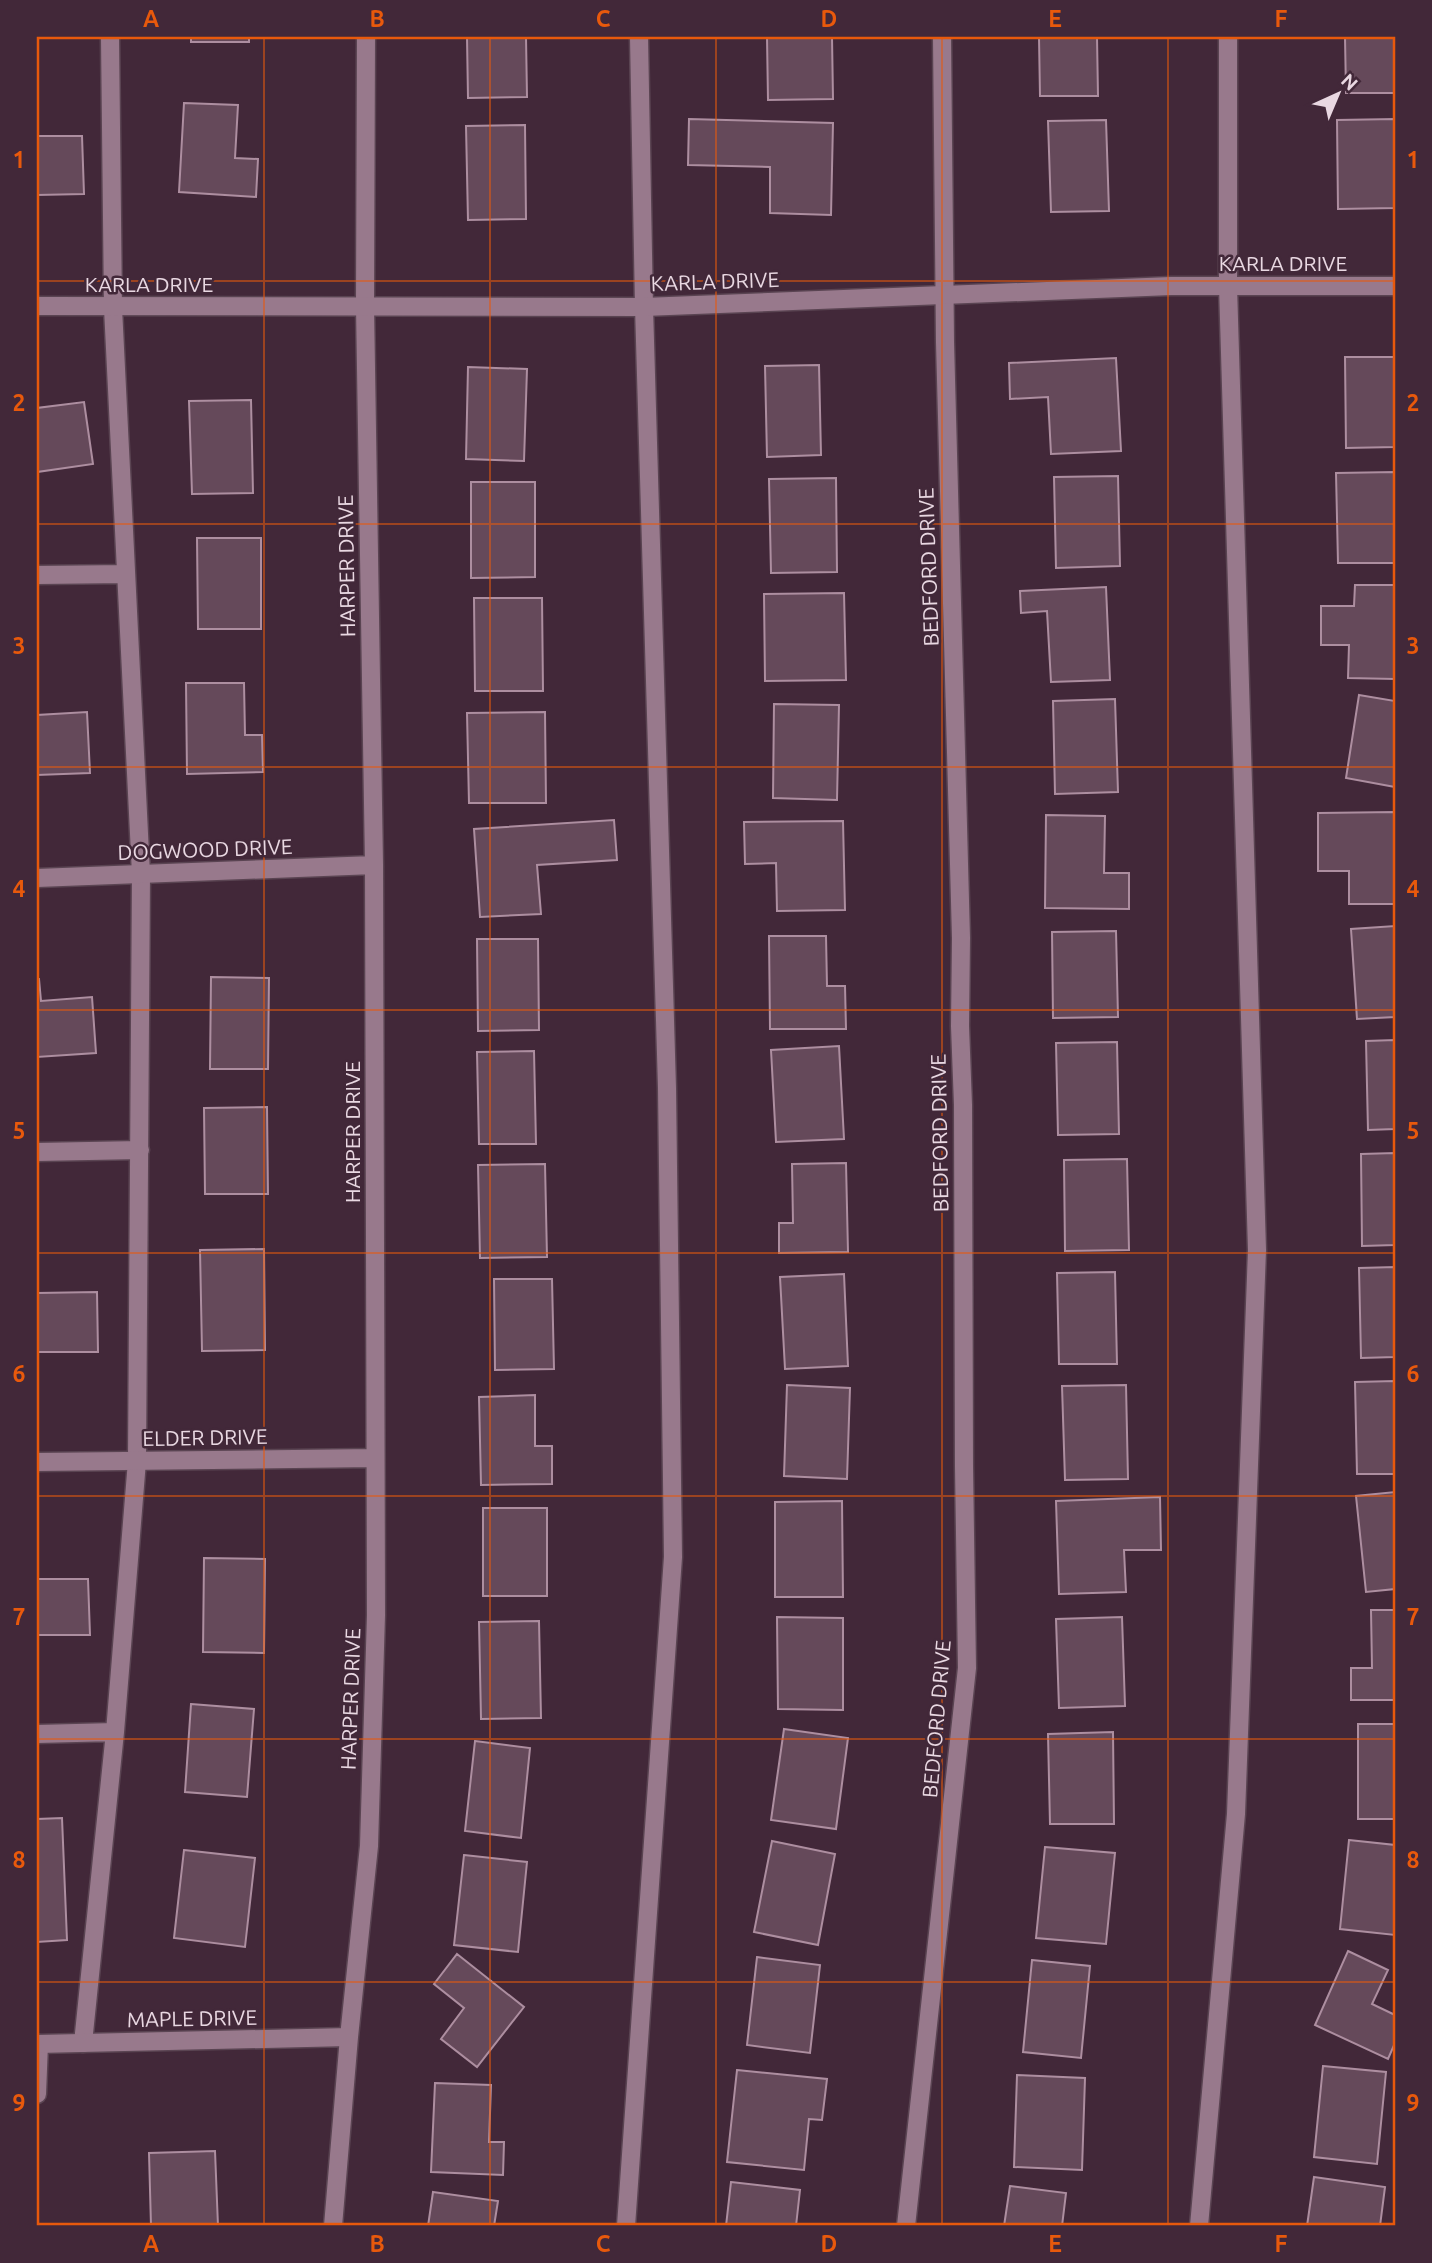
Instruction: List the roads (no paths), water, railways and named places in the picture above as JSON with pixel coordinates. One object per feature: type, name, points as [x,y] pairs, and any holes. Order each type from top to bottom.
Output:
[{"type":"street","points":[[83,2043],[115,1732],[137,1461],[141,874],[113,308],[110,37]]},
{"type":"street","name":"HARPER DRIVE","points":[[333,2226],[369,1846],[376,1615],[374,865],[365,306],[366,37]]},
{"type":"street","points":[[626,2226],[673,1556],[667,1088],[644,307],[639,37]]},
{"type":"street","name":"BEDFORD DRIVE","points":[[906,2226],[967,1668],[961,938],[944,296],[942,37]]},
{"type":"street","points":[[1199,2226],[1236,1814],[1257,1250],[1228,286],[1228,37]]},
{"type":"street","name":"KARLA DRIVE","points":[[37,306],[644,307],[1171,286],[1395,286]]},
{"type":"street","points":[[37,575],[126,574]]},
{"type":"street","name":"DOGWOOD DRIVE","points":[[37,878],[374,865]]},
{"type":"street","points":[[37,1152],[140,1150]]},
{"type":"street","name":"ELDER DRIVE","points":[[37,1462],[374,1458]]},
{"type":"street","points":[[37,1734],[115,1732]]},
{"type":"street","name":"MAPLE DRIVE","points":[[38,2044],[349,2037]]},
{"type":"street","points":[[37,2094],[38,2044]]}]
